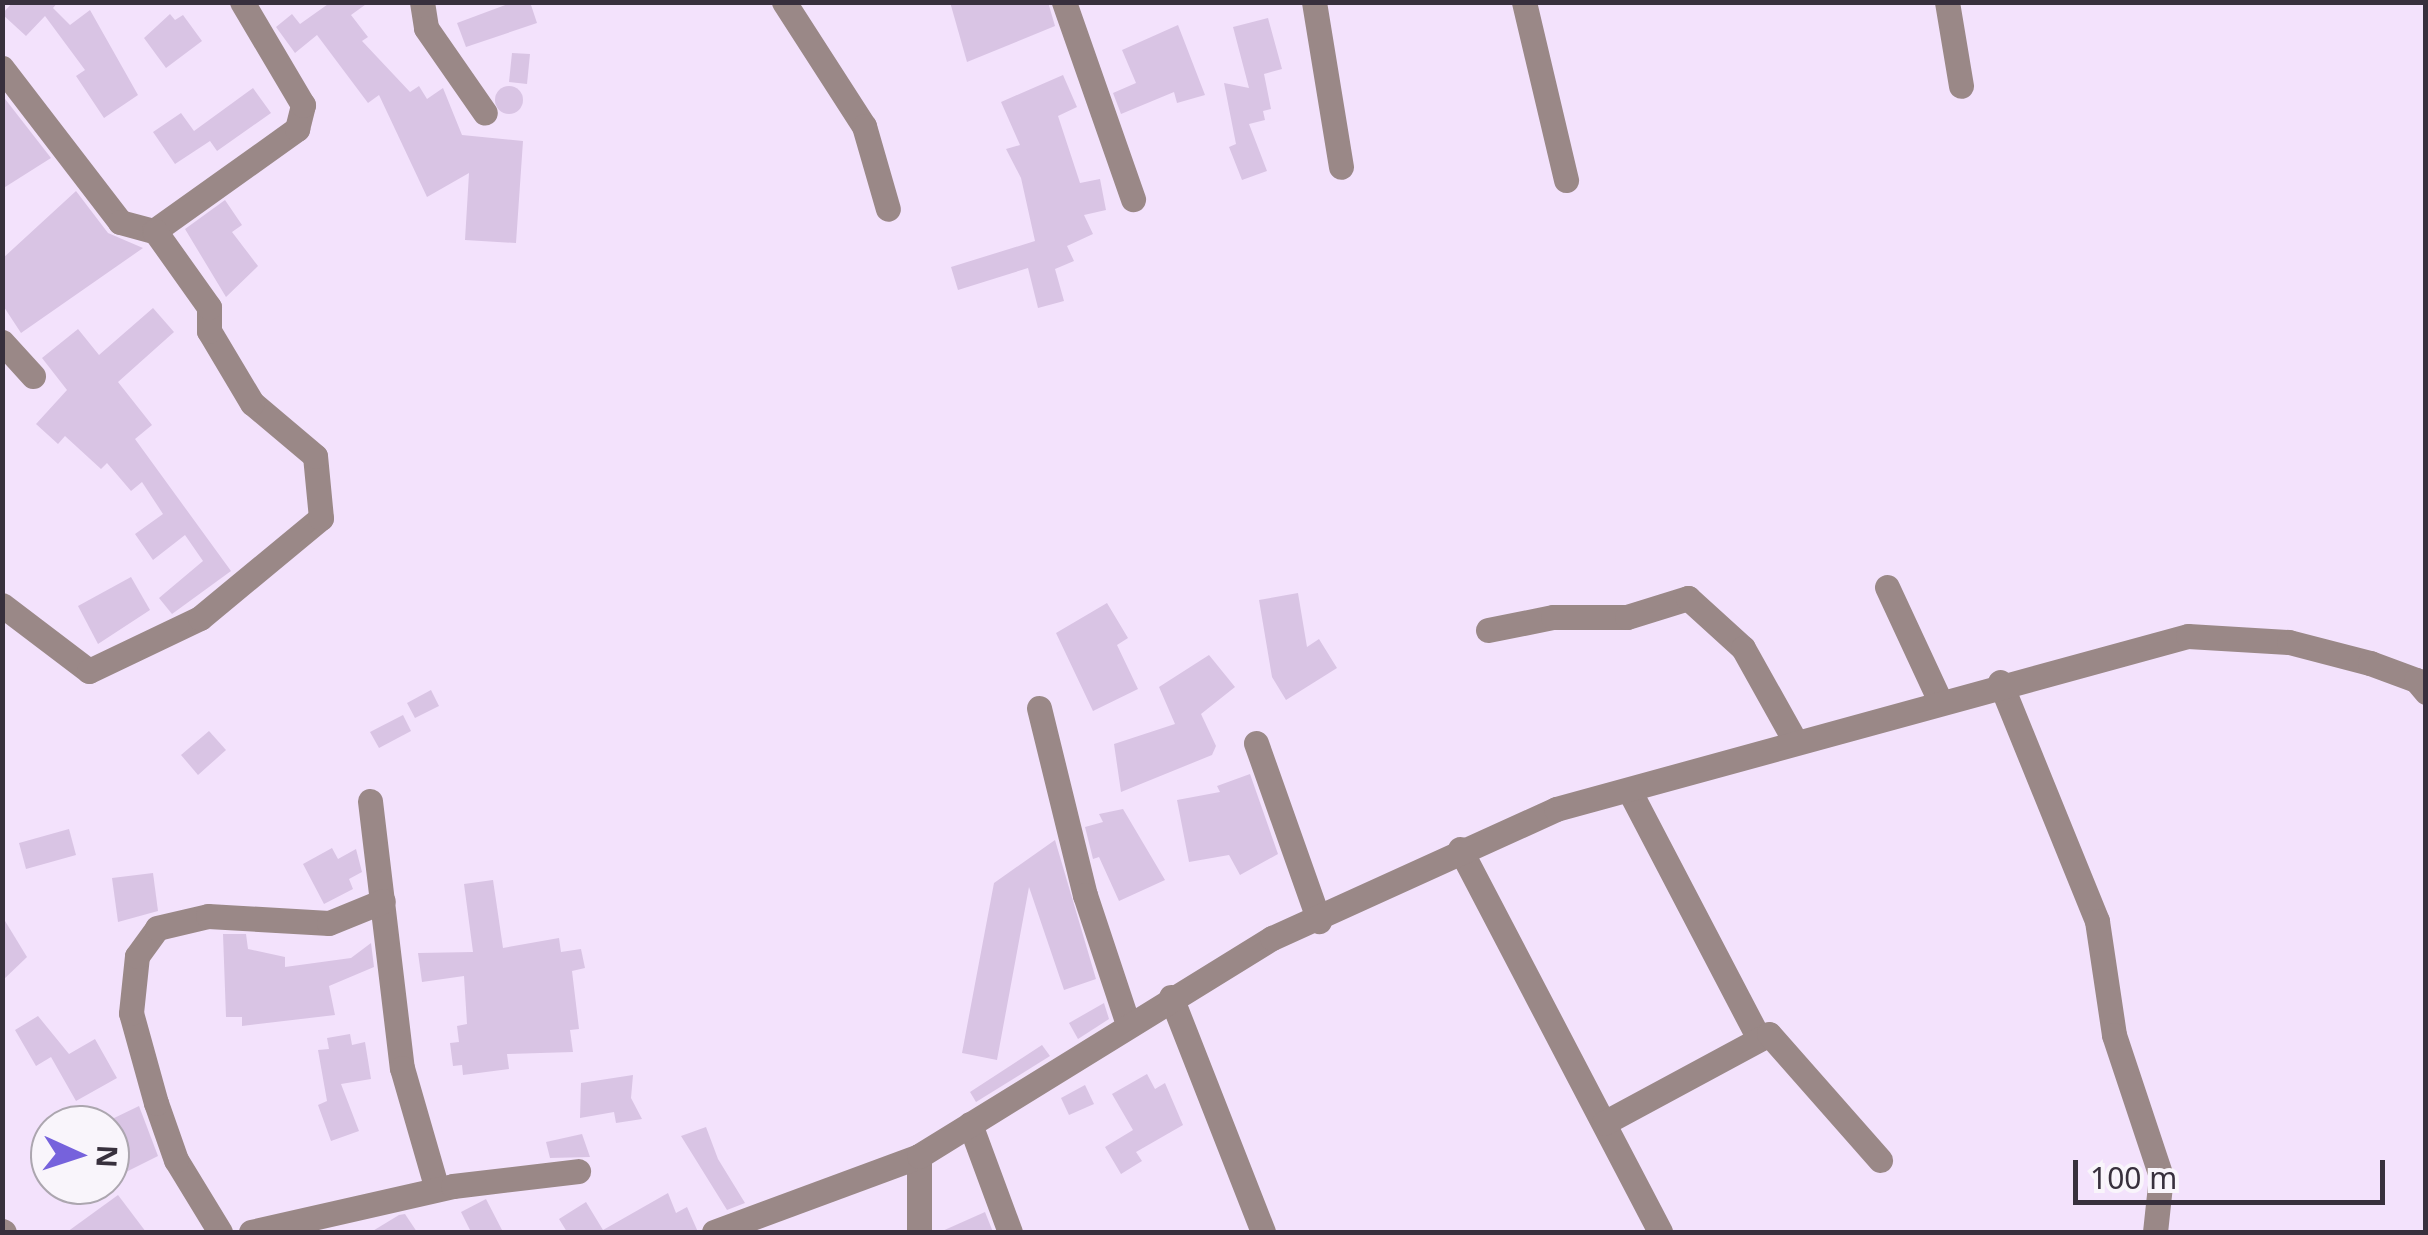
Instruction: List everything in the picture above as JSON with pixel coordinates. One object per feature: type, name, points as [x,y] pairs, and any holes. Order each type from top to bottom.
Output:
[{"type":"street","points":[[155,231],[297,129],[303,104],[242,2]]},
{"type":"street","points":[[422,2],[426,28],[485,113]]},
{"type":"street","points":[[784,2],[864,126],[888,209]]},
{"type":"street","points":[[1064,2],[1133,199]]},
{"type":"street","points":[[1314,2],[1342,167]]},
{"type":"street","points":[[1524,2],[1566,180]]},
{"type":"street","points":[[1947,2],[1961,86]]},
{"type":"street","points":[[2,68],[120,222],[155,231],[209,307],[209,331],[252,403],[315,456],[322,518],[200,618],[89,671],[2,605]]},
{"type":"street","points":[[2,342],[33,376]]},
{"type":"street","points":[[1886,587],[1939,700]]},
{"type":"street","points":[[1488,630],[1553,617],[1627,618],[1688,598],[1743,648],[1795,740]]},
{"type":"street","points":[[727,1229],[919,1156],[1171,997],[1460,850],[1556,809],[2000,682],[2188,636],[2289,642],[2370,663],[2416,680],[2426,692]]},
{"type":"street","points":[[2000,682],[2097,921],[2114,1036],[2161,1176],[2155,1232]]},
{"type":"street","points":[[1039,708],[1080,878],[1128,1024]]},
{"type":"street","points":[[1256,742],[1318,920]]},
{"type":"street","points":[[1629,790],[1759,1039]]},
{"type":"street","points":[[370,801],[402,1068],[437,1189]]},
{"type":"street","points":[[1460,850],[1660,1232]]},
{"type":"street","points":[[220,1232],[176,1160],[156,1103],[131,1013],[137,956],[156,928],[208,916],[329,923],[383,901]]},
{"type":"street","points":[[1171,997],[1263,1232]]},
{"type":"street","points":[[1604,1123],[1768,1034],[1880,1160]]},
{"type":"street","points":[[970,1124],[1010,1232]]},
{"type":"street","points":[[919,1156],[919,1232]]},
{"type":"street","points":[[251,1232],[437,1189],[578,1170]]},
{"type":"building","points":[[13,2],[58,2],[53,8],[70,25],[90,10],[138,95],[104,118],[76,76],[85,70],[45,16],[26,36],[2,14]]},
{"type":"building","points":[[331,2],[369,2],[351,15],[368,37],[362,41],[410,92],[419,86],[427,99],[443,88],[462,135],[523,141],[516,243],[465,240],[469,173],[427,197],[379,95],[368,103],[317,35],[295,53],[276,27],[292,14],[300,24]]},
{"type":"building","points":[[513,2],[530,2],[537,23],[466,47],[457,23]]},
{"type":"building","points":[[950,2],[1048,2],[1055,26],[967,62]]},
{"type":"building","points":[[170,14],[175,20],[183,15],[202,41],[166,68],[144,38]]},
{"type":"building","points":[[1268,18],[1282,69],[1264,74],[1271,109],[1263,111],[1265,120],[1249,124],[1267,171],[1242,180],[1229,147],[1236,144],[1224,83],[1249,88],[1233,27]]},
{"type":"building","points":[[1178,25],[1205,95],[1177,103],[1174,92],[1121,114],[1113,93],[1136,83],[1122,50]]},
{"type":"building","points":[[512,53],[530,54],[527,84],[509,82]]},
{"type":"building","points":[[1063,75],[1077,107],[1058,116],[1080,183],[1100,179],[1106,210],[1084,215],[1093,234],[1067,246],[1074,261],[1055,269],[1064,301],[1038,308],[1028,268],[958,290],[951,267],[1035,241],[1021,178],[1006,149],[1020,145],[1001,102]]},
{"type":"building","points":[[509,86],[519,90],[523,100],[519,110],[509,114],[499,110],[495,100],[499,90]]},
{"type":"building","points":[[253,88],[271,113],[217,151],[210,141],[175,164],[153,132],[181,113],[194,131]]},
{"type":"building","points":[[2,95],[51,158],[2,189]]},
{"type":"building","points":[[76,191],[108,233],[143,248],[21,333],[2,304],[2,259]]},
{"type":"building","points":[[225,200],[242,225],[232,232],[258,266],[226,297],[185,229]]},
{"type":"building","points":[[153,308],[174,332],[118,382],[152,425],[135,439],[231,571],[172,614],[159,598],[203,561],[185,535],[153,560],[135,534],[163,514],[142,482],[131,491],[107,463],[101,469],[65,436],[58,444],[36,424],[67,390],[42,358],[78,329],[99,355]]},
{"type":"building","points":[[131,577],[150,610],[98,644],[78,606]]},
{"type":"building","points":[[1298,593],[1307,647],[1319,639],[1337,668],[1286,700],[1272,677],[1259,600]]},
{"type":"building","points":[[1107,603],[1128,638],[1117,645],[1138,689],[1093,711],[1056,633]]},
{"type":"building","points":[[1209,655],[1235,687],[1201,714],[1216,746],[1212,755],[1121,792],[1114,744],[1175,724],[1159,687]]},
{"type":"building","points":[[431,690],[439,706],[415,718],[407,703]]},
{"type":"building","points":[[403,715],[411,731],[379,748],[370,732]]},
{"type":"building","points":[[209,731],[226,750],[198,775],[181,755]]},
{"type":"building","points":[[1250,774],[1278,854],[1240,875],[1229,855],[1189,862],[1177,800],[1220,792],[1217,786]]},
{"type":"building","points":[[1123,809],[1165,880],[1119,901],[1099,857],[1093,859],[1085,827],[1103,822],[1099,814]]},
{"type":"building","points":[[69,829],[76,855],[26,869],[19,843]]},
{"type":"building","points":[[1055,840],[1096,979],[1064,990],[1029,887],[997,1060],[962,1053],[994,883]]},
{"type":"building","points":[[332,848],[338,859],[356,849],[362,872],[349,879],[353,889],[324,904],[303,864]]},
{"type":"building","points":[[153,873],[158,911],[118,922],[112,878]]},
{"type":"building","points":[[493,880],[503,948],[559,938],[561,952],[581,949],[585,968],[572,971],[579,1029],[570,1030],[573,1052],[507,1054],[509,1069],[463,1075],[462,1065],[453,1066],[450,1043],[459,1042],[457,1026],[467,1024],[464,976],[422,982],[418,953],[473,952],[464,884]]},
{"type":"building","points":[[2,916],[27,957],[2,981]]},
{"type":"building","points":[[223,934],[246,934],[248,949],[285,957],[285,967],[351,958],[371,943],[374,967],[329,986],[335,1015],[242,1026],[242,1017],[226,1017]]},
{"type":"building","points":[[1104,1003],[1109,1019],[1078,1039],[1069,1023]]},
{"type":"building","points":[[38,1016],[69,1054],[95,1039],[117,1078],[76,1101],[51,1057],[36,1066],[15,1030]]},
{"type":"building","points":[[350,1034],[352,1045],[365,1042],[371,1079],[341,1084],[359,1131],[331,1141],[318,1105],[327,1101],[318,1050],[329,1049],[327,1038]]},
{"type":"building","points":[[1042,1045],[1050,1056],[976,1102],[970,1092]]},
{"type":"building","points":[[1147,1074],[1155,1089],[1165,1083],[1183,1125],[1136,1152],[1142,1161],[1121,1174],[1105,1147],[1133,1130],[1112,1094]]},
{"type":"building","points":[[633,1075],[631,1098],[642,1119],[616,1123],[614,1112],[580,1118],[581,1083]]},
{"type":"building","points":[[1085,1085],[1094,1104],[1069,1115],[1061,1098]]},
{"type":"building","points":[[139,1106],[158,1156],[130,1170],[130,1110]]},
{"type":"building","points":[[706,1127],[718,1159],[745,1203],[727,1210],[681,1136]]},
{"type":"building","points":[[582,1134],[590,1157],[550,1158],[546,1142]]},
{"type":"building","points":[[668,1193],[676,1213],[687,1207],[698,1232],[567,1232],[559,1219],[586,1202],[603,1230]]},
{"type":"building","points":[[486,1199],[503,1232],[471,1232],[461,1212]]},
{"type":"building","points":[[104,1205],[126,1205],[146,1232],[67,1232]]},
{"type":"building","points":[[985,1212],[993,1232],[940,1232]]},
{"type":"building","points":[[405,1214],[417,1232],[371,1232],[399,1215]]}]
